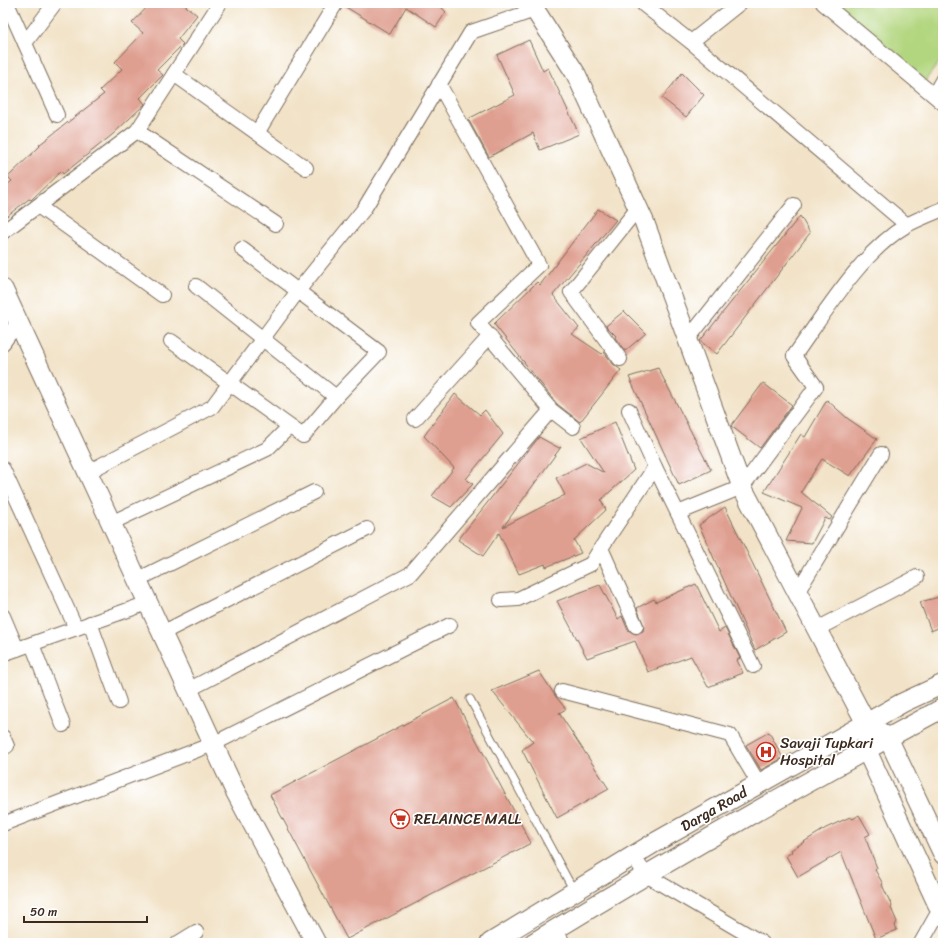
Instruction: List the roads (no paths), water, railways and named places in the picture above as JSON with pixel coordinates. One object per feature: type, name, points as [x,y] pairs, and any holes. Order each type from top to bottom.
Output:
[{"type":"street","points":[[7,3],[57,115]]},
{"type":"street","points":[[25,42],[55,3]]},
{"type":"street","points":[[3,232],[137,131],[220,3]]},
{"type":"street","points":[[257,133],[336,3]]},
{"type":"street","points":[[691,42],[740,3]]},
{"type":"street","points":[[823,3],[938,99],[943,79]]},
{"type":"street","points":[[644,5],[691,42],[907,225]]},
{"type":"street","points":[[88,472],[212,407],[298,291],[364,209],[471,32],[531,6],[576,74],[638,208],[742,487],[798,591],[866,723],[866,749],[942,910],[920,943]]},
{"type":"street","points":[[174,74],[306,168]]},
{"type":"street","points":[[439,84],[539,265],[478,323],[551,410],[573,427]]},
{"type":"street","points":[[137,131],[276,224]]},
{"type":"street","points":[[688,339],[794,205]]},
{"type":"street","points":[[38,206],[162,295]]},
{"type":"street","points":[[620,358],[571,292],[638,208]]},
{"type":"street","points":[[678,513],[742,487],[816,387],[794,356],[862,263],[907,225],[943,209]]},
{"type":"street","points":[[171,341],[231,382],[289,427],[303,436],[336,397],[378,352],[242,249]]},
{"type":"street","points":[[196,286],[336,397]]},
{"type":"street","points":[[3,289],[234,789],[316,943]]},
{"type":"street","points":[[3,343],[18,322]]},
{"type":"street","points":[[415,419],[490,336]]},
{"type":"street","points":[[188,690],[410,574],[551,410]]},
{"type":"street","points":[[629,410],[655,467],[753,666]]},
{"type":"street","points":[[111,523],[267,449],[289,427]]},
{"type":"street","points":[[798,591],[881,454]]},
{"type":"street","points":[[501,600],[518,599],[591,564],[655,467]]},
{"type":"street","points":[[3,469],[76,628]]},
{"type":"street","points":[[138,580],[314,492]]},
{"type":"street","points":[[162,633],[367,529]]},
{"type":"street","points":[[601,548],[636,626]]},
{"type":"street","points":[[817,629],[917,576]]},
{"type":"street","points":[[3,654],[148,603]]},
{"type":"street","points":[[3,616],[18,649]]},
{"type":"street","points":[[90,623],[119,702]]},
{"type":"street","points":[[3,824],[213,744],[450,625]]},
{"type":"street","points":[[32,644],[63,725]]},
{"type":"street","name":"Darga Road","points":[[490,943],[633,856],[902,703],[943,684]]},
{"type":"street","points":[[562,691],[730,735],[759,784]]},
{"type":"street","name":"Darga Road","points":[[533,943],[559,936],[646,875],[866,749],[943,708]]},
{"type":"street","points":[[866,723],[888,738],[943,854]]},
{"type":"street","points":[[633,856],[646,875],[762,943]]},
{"type":"street","points":[[178,943],[196,932]]},
{"type":"lane","points":[[470,699],[574,892]]},
{"type":"place","name":"Savaji Tupkari Hospital","points":[[766,752]]},
{"type":"place","name":"RELAINCE MALL","points":[[400,819]]}]
